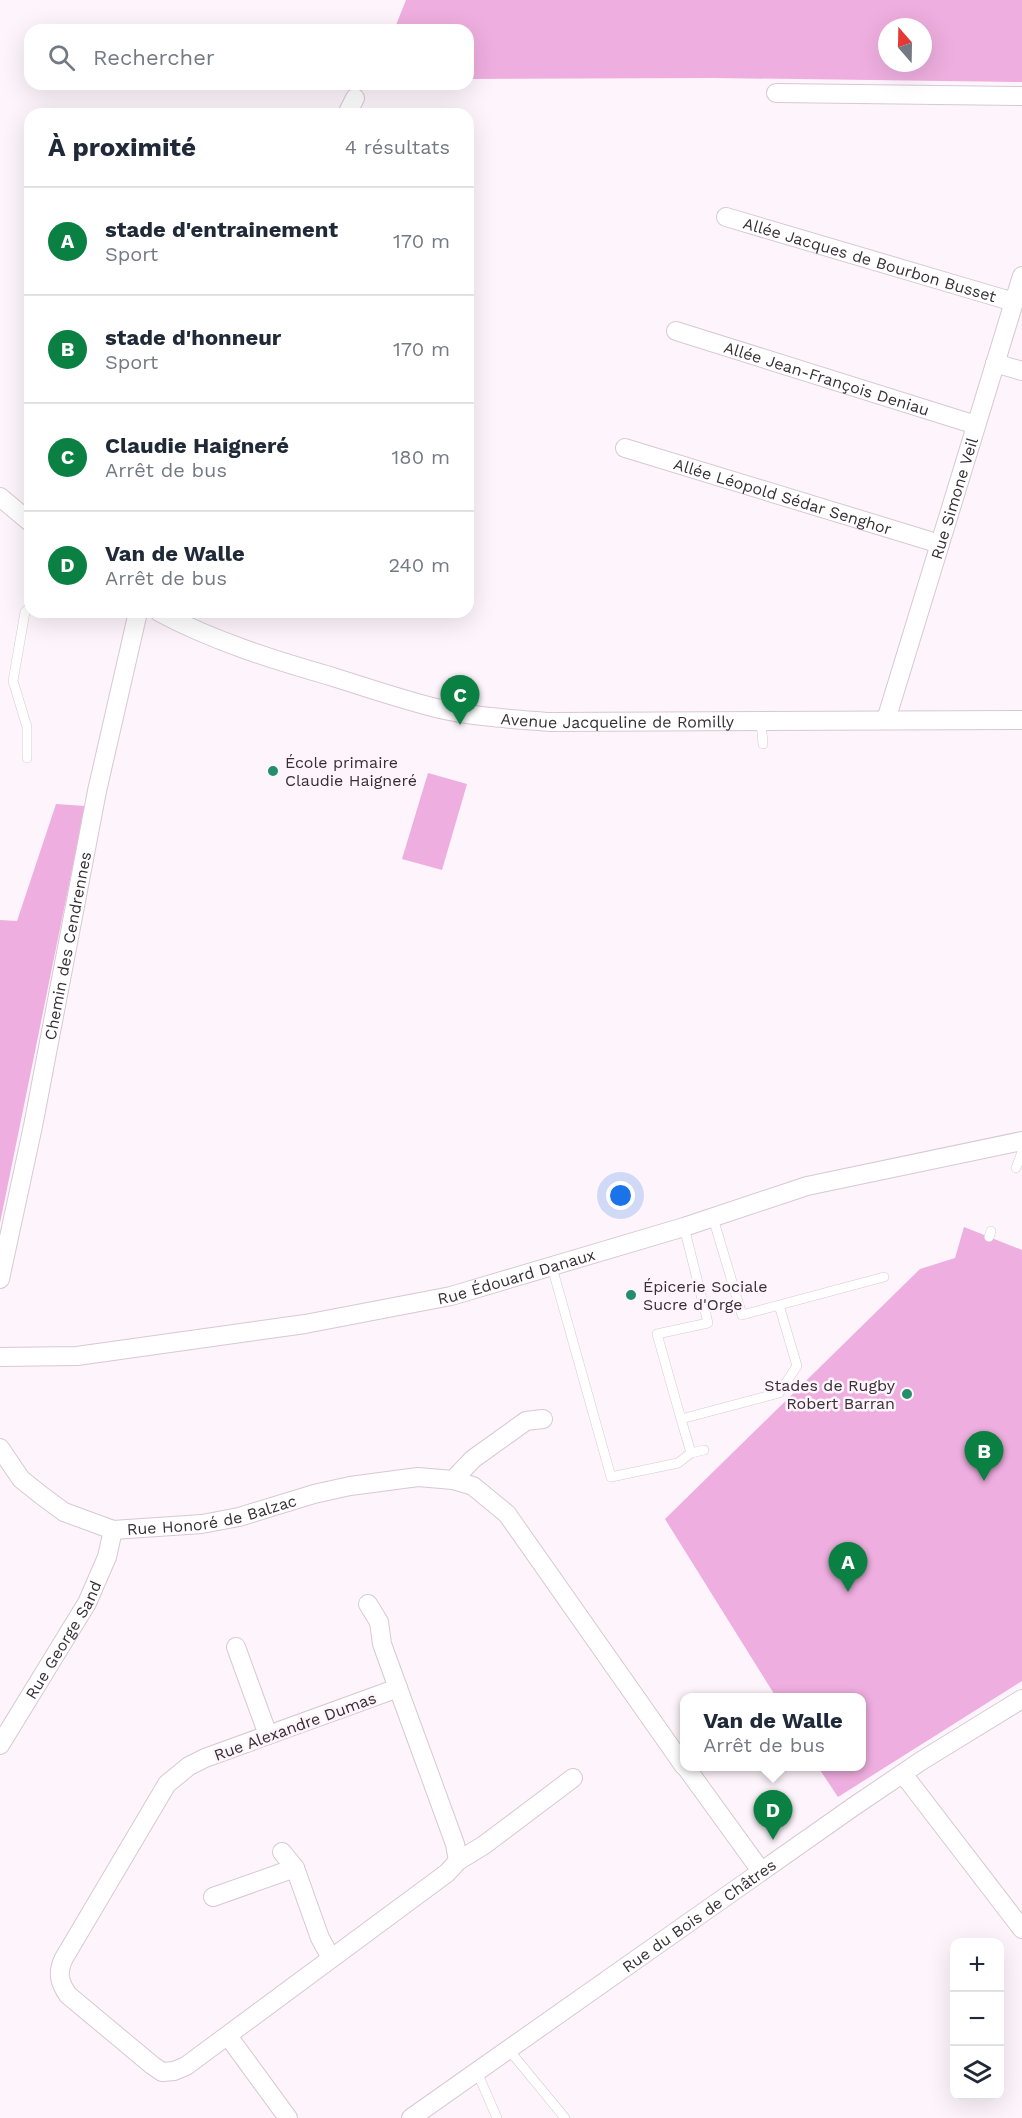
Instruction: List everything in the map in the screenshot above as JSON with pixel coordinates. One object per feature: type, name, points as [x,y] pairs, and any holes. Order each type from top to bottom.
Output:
[{"type":"street","points":[[776,93],[1022,96]]},
{"type":"street","name":"Allée Jacques de Bourbon Busset","points":[[726,217],[1014,302]]},
{"type":"street","name":"Rue Simone Veil","points":[[886,720],[1022,276]]},
{"type":"street","name":"Allée Jean-François Deniau","points":[[676,331],[976,424]]},
{"type":"street","points":[[995,363],[1022,371]]},
{"type":"street","name":"Allée Léopold Sédar Senghor","points":[[625,448],[940,544]]},
{"type":"street","points":[[0,497],[24,517]]},
{"type":"street","name":"Chemin des Cendrennes","points":[[0,1279],[33,1126],[97,791],[137,618]]},
{"type":"street","name":"Avenue Jacqueline de Romilly","points":[[170,618],[230,645],[437,708],[494,718],[550,722],[1022,720]]},
{"type":"street","name":"Rue Édouard Danaux","points":[[0,1358],[77,1356],[305,1324],[451,1296],[684,1227],[807,1186],[1022,1141]]},
{"type":"street","points":[[453,1480],[472,1459],[526,1421],[543,1419]]},
{"type":"street","name":"Rue Honoré de Balzac","points":[[0,1448],[21,1479],[64,1512],[113,1530],[202,1524],[323,1492],[382,1481],[418,1477],[453,1480],[473,1486],[507,1514],[680,1759]]},
{"type":"street","name":"Rue George Sand","points":[[0,1744],[87,1603],[107,1557],[113,1530]]},
{"type":"street","points":[[368,1604],[379,1622],[382,1644],[398,1688]]},
{"type":"street","points":[[236,1647],[268,1735]]},
{"type":"street","name":"Rue Alexandre Dumas","points":[[398,1688],[455,1844],[458,1861],[447,1873],[186,2066],[174,2072],[162,2072],[68,1995],[59,1977],[60,1967],[167,1784],[189,1766],[398,1688]]},
{"type":"street","name":"Rue du Bois de Châtres","points":[[411,2118],[761,1871],[903,1774],[1022,1699]]},
{"type":"street","name":"Rue Honoré de Balzac","points":[[689,1771],[761,1871]]},
{"type":"street","points":[[903,1774],[1022,1929]]},
{"type":"street","points":[[458,1861],[484,1845],[573,1778]]},
{"type":"street","points":[[282,1852],[295,1868],[320,1938],[331,1958]]},
{"type":"street","points":[[213,1897],[295,1868]]},
{"type":"street","points":[[228,2036],[288,2118]]},
{"type":"lane","points":[[24,618],[13,681],[27,727],[27,758]]},
{"type":"lane","points":[[761,722],[764,744]]},
{"type":"lane","points":[[1016,1168],[1022,1152]]},
{"type":"lane","points":[[713,1218],[742,1315],[884,1277]]},
{"type":"lane","points":[[684,1227],[708,1323],[657,1335],[691,1453]]},
{"type":"lane","points":[[552,1267],[611,1477],[678,1463],[691,1453],[704,1450]]},
{"type":"lane","points":[[681,1419],[779,1393],[797,1366],[779,1305]]},
{"type":"lane","points":[[509,2050],[565,2118]]},
{"type":"lane","points":[[477,2072],[497,2118]]},
{"type":"shaded area","points":[[406,0],[1022,0],[1022,82],[714,78],[474,79],[474,24],[396,24]]},
{"type":"shaded area","points":[[428,773],[467,784],[442,870],[402,859]]},
{"type":"shaded area","points":[[56,804],[85,806],[0,1223],[0,920],[17,921]]},
{"type":"shaded area","name":"Stades de Rugby Robert Barran","points":[[964,1227],[1022,1250],[1022,1681],[838,1797],[821,1771],[866,1771],[866,1693],[774,1693],[665,1519],[920,1269],[955,1258]]},
{"type":"place","name":"Claudie Haigneré","points":[[460,725]]},
{"type":"place","name":"École primaire Claudie Haigneré","points":[[273,771]]},
{"type":"place","name":"Épicerie Sociale Sucre d'Orge","points":[[631,1295]]},
{"type":"place","name":"Stades de Rugby Robert Barran","points":[[907,1394]]},
{"type":"place","name":"stade d'honneur","points":[[984,1481]]},
{"type":"place","name":"stade d'entrainement","points":[[848,1592]]},
{"type":"place","name":"Van de Walle","points":[[773,1840]]}]
